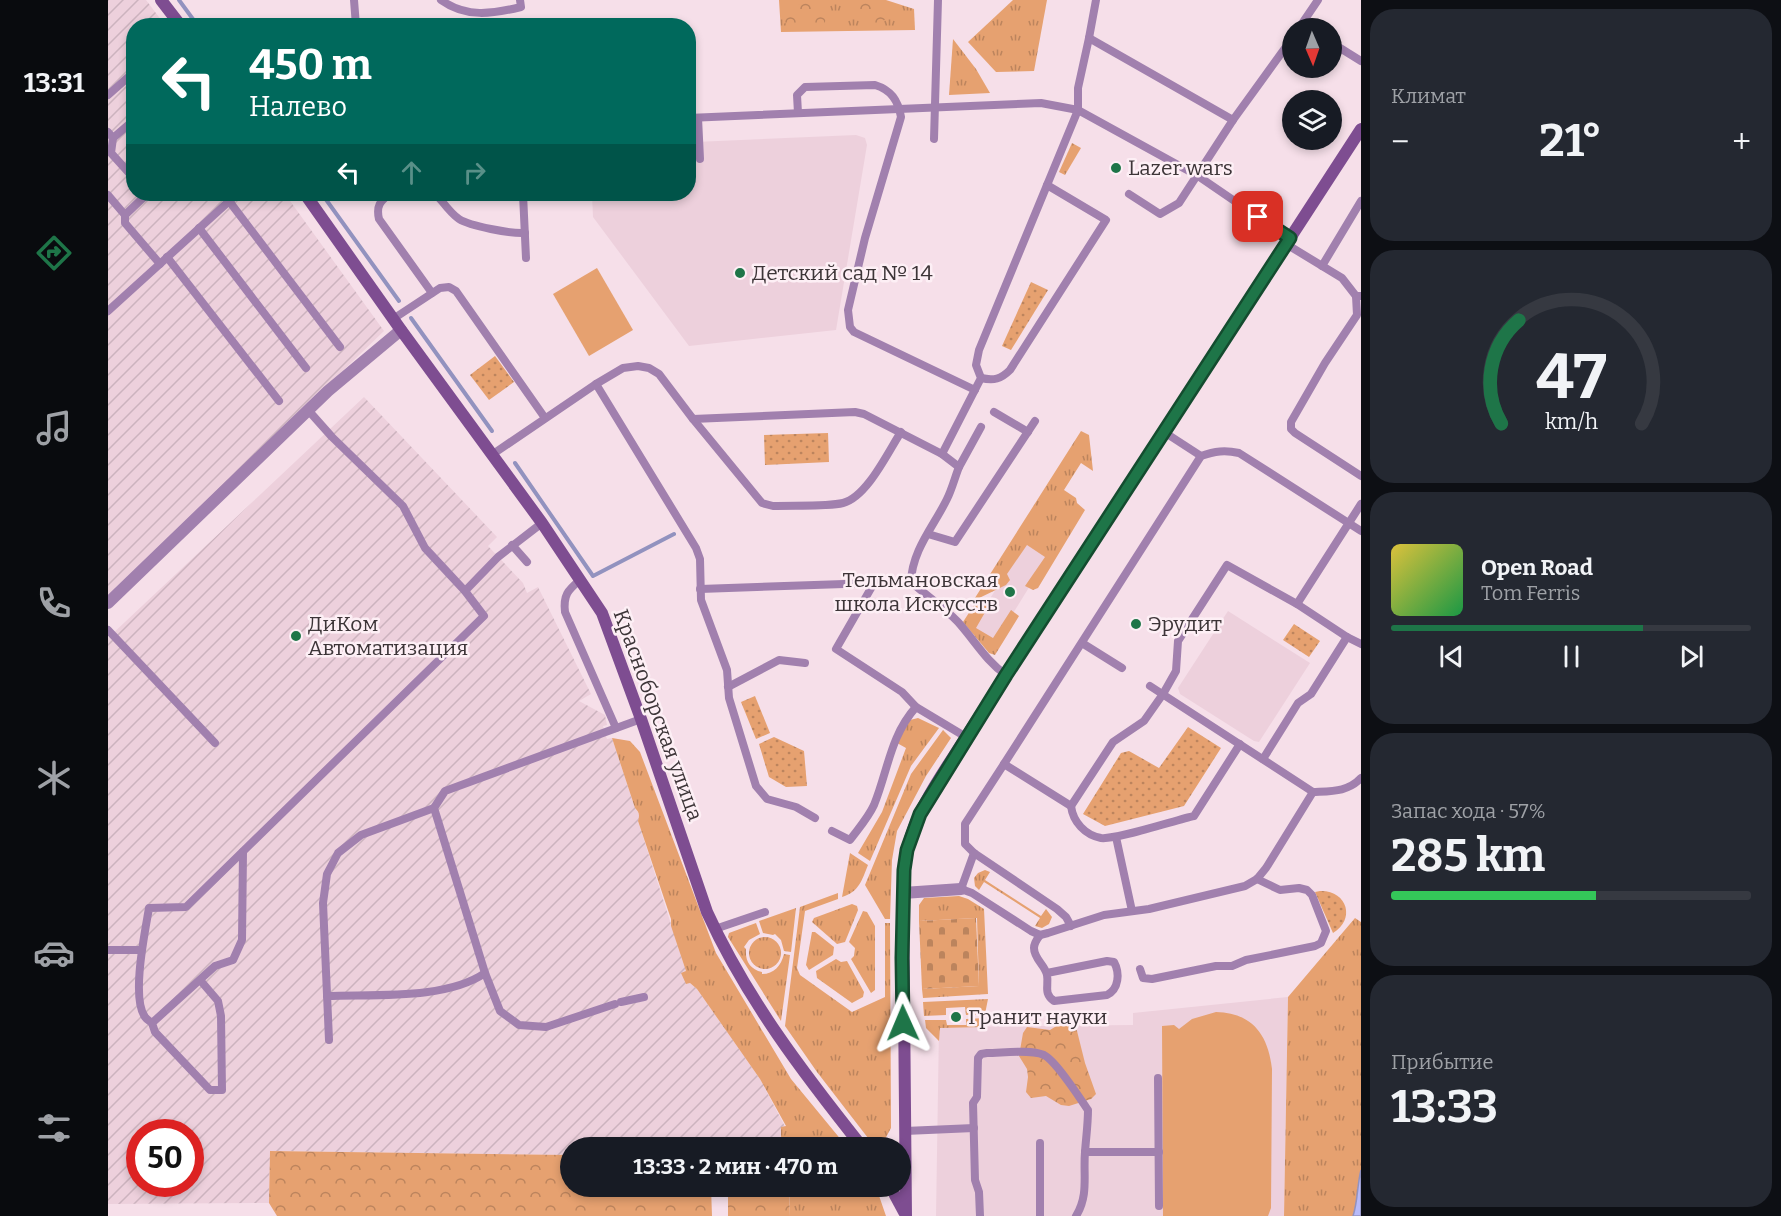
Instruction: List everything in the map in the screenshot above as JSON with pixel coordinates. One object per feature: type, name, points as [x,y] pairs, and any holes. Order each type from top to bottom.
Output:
[{"type":"main road","points":[[161,0],[175,18]]},
{"type":"main road","points":[[906,1216],[903,893],[907,850],[912,832],[966,737],[1361,129]]},
{"type":"main road","name":"Красноборская улица","points":[[310,201],[397,325],[542,523],[602,613],[641,718],[707,912],[715,929],[732,962],[779,1037],[808,1079],[854,1137]]},
{"type":"main road","points":[[896,1197],[906,1216]]},
{"type":"street","points":[[108,603],[397,325]]},
{"type":"street","points":[[903,893],[961,889]]},
{"type":"lane","points":[[354,0],[355,18]]},
{"type":"lane","points":[[441,0],[467,13],[503,11],[521,6],[520,0]]},
{"type":"lane","points":[[934,139],[938,0]]},
{"type":"lane","points":[[942,454],[981,378],[976,365],[979,350],[1078,110],[1078,88],[1096,0]]},
{"type":"lane","points":[[1306,0],[1312,8]]},
{"type":"lane","points":[[1307,18],[1318,0]]},
{"type":"lane","points":[[1089,38],[1233,120]]},
{"type":"lane","points":[[1342,49],[1361,61]]},
{"type":"lane","points":[[1129,194],[1160,214],[1179,203],[1233,120],[1282,52]]},
{"type":"lane","points":[[108,95],[126,79]]},
{"type":"lane","points":[[798,113],[797,95],[805,87],[875,85],[885,88],[893,95],[900,108],[901,117],[863,245],[849,310],[849,327],[854,332],[975,390]]},
{"type":"lane","points":[[700,159],[698,118],[1041,103],[1078,110],[1198,176],[1342,278],[1359,296],[1359,317],[1291,422],[1295,434],[1361,476]]},
{"type":"lane","points":[[126,125],[110,135],[111,153],[126,170]]},
{"type":"lane","points":[[981,378],[992,381],[1003,377],[1010,370],[1106,220],[1047,184]]},
{"type":"lane","points":[[108,195],[125,215],[125,223],[129,230],[164,261],[279,401]]},
{"type":"lane","points":[[125,215],[140,201]]},
{"type":"lane","points":[[108,311],[229,201],[340,346]]},
{"type":"lane","points":[[381,201],[377,209],[379,219],[432,293]]},
{"type":"lane","points":[[442,201],[456,218],[464,222],[504,232],[525,233]]},
{"type":"lane","points":[[523,201],[526,258]]},
{"type":"lane","points":[[1322,266],[1361,201]]},
{"type":"lane","points":[[199,228],[306,368]]},
{"type":"lane","points":[[397,325],[440,288],[449,287],[456,291],[545,417]]},
{"type":"lane","points":[[493,454],[545,417],[622,368],[638,366],[649,368],[659,374],[762,503],[773,506],[843,503],[855,497],[865,487],[901,432]]},
{"type":"lane","points":[[596,384],[696,548],[700,559],[701,600],[727,670],[729,698],[756,786],[767,799],[796,807],[815,818]]},
{"type":"lane","points":[[200,980],[218,1001],[221,1016],[222,1090],[210,1090],[155,1032],[152,1023],[144,1016],[139,994],[141,950],[149,908],[186,907],[484,616],[465,591],[425,548],[403,506],[332,437],[308,410]]},
{"type":"lane","points":[[693,419],[855,412],[901,432],[942,454],[959,467]]},
{"type":"lane","points":[[994,412],[1028,432]]},
{"type":"lane","points":[[928,534],[955,542],[1035,421]]},
{"type":"lane","points":[[911,582],[913,564],[948,497],[959,467],[981,428]]},
{"type":"lane","points":[[1164,432],[1201,456]]},
{"type":"lane","points":[[1071,926],[1066,917],[1057,909],[974,854],[965,844],[965,824],[1201,456],[1227,450],[1239,453],[1361,531]]},
{"type":"lane","points":[[1297,604],[1361,504]]},
{"type":"lane","points":[[465,591],[498,557],[542,523]]},
{"type":"lane","points":[[512,545],[527,562]]},
{"type":"lane","points":[[1240,744],[1194,816],[1116,837],[1102,838],[1091,834],[1077,824],[1072,815],[1071,806],[1113,742],[1144,721],[1163,694],[1176,671],[1178,641],[1227,565],[1297,604],[1361,644]]},
{"type":"lane","points":[[580,580],[568,590],[563,599],[565,612],[616,728]]},
{"type":"lane","points":[[700,589],[911,582],[945,609],[972,638],[991,665],[1006,675]]},
{"type":"lane","points":[[874,583],[836,649],[902,692],[915,707],[966,737]]},
{"type":"lane","points":[[108,630],[215,743]]},
{"type":"lane","points":[[1263,759],[1298,703],[1311,694],[1347,637]]},
{"type":"lane","points":[[1082,643],[1122,668]]},
{"type":"lane","points":[[728,687],[779,660],[805,663]]},
{"type":"lane","points":[[1150,686],[1314,792],[1351,788],[1361,778]]},
{"type":"lane","points":[[832,831],[850,840],[865,820],[873,806],[894,741],[906,718],[915,707]]},
{"type":"lane","points":[[329,1040],[323,903],[327,874],[338,853],[360,835],[434,808],[445,791],[641,718]]},
{"type":"lane","points":[[1004,764],[1071,806]]},
{"type":"lane","points":[[974,854],[961,889],[972,893],[1040,935],[1104,915],[1149,909],[1245,886],[1257,879],[1266,868],[1314,792]]},
{"type":"lane","points":[[434,808],[485,973],[500,1011],[519,1025],[546,1027],[618,1003],[644,997]]},
{"type":"lane","points":[[1116,837],[1131,911]]},
{"type":"lane","points":[[152,1023],[215,966],[232,960],[242,940],[243,852]]},
{"type":"lane","points":[[1140,969],[1143,978],[1152,980],[1216,966],[1232,966],[1246,960],[1322,943],[1326,931],[1312,895],[1307,890],[1299,888],[1280,890],[1257,879]]},
{"type":"lane","points":[[715,929],[765,912]]},
{"type":"lane","points":[[1040,935],[1034,945],[1034,950],[1047,973],[1047,992],[1054,1001],[1107,995],[1117,986],[1117,967],[1114,962],[1107,961],[1047,973]]},
{"type":"lane","points":[[108,950],[141,950]]},
{"type":"lane","points":[[327,996],[432,992],[473,981],[485,973]]},
{"type":"lane","points":[[980,1216],[979,1192],[975,1180],[973,1103],[978,1096],[978,1058],[981,1054],[987,1053],[1044,1055],[1052,1061],[1088,1110],[1085,1194],[1076,1216]]},
{"type":"lane","points":[[1158,1078],[1159,1206]]},
{"type":"lane","points":[[905,1131],[974,1128]]},
{"type":"lane","points":[[1040,1143],[1041,1216]]},
{"type":"lane","points":[[1085,1152],[1159,1152]]},
{"type":"shaded area","points":[[108,0],[146,0],[160,18],[126,18],[126,201],[290,201],[384,331],[108,598]]},
{"type":"shaded area","name":"Детский сад № 14","points":[[856,135],[865,138],[867,145],[836,330],[689,346],[593,217],[592,201],[696,201],[696,142]]},
{"type":"shaded area","points":[[364,397],[497,537],[488,546],[523,583],[527,593],[538,587],[591,694],[579,701],[605,715],[607,725],[603,726],[605,733],[607,739],[612,738],[640,817],[638,821],[686,971],[686,984],[690,983],[697,989],[760,1079],[790,1137],[560,1137],[560,1155],[270,1151],[269,1203],[108,1204],[108,638]]},
{"type":"shaded area","name":"Тельмановская школа Искусств","points":[[1026,541],[1049,555],[994,644],[971,629]]},
{"type":"shaded area","points":[[1228,611],[1310,663],[1259,742],[1180,694],[1178,688]]},
{"type":"shaded area","points":[[1288,997],[1284,1216],[936,1216],[939,1027],[1133,1025],[1133,1013]]},
{"type":"green space","points":[[779,0],[886,0],[914,9],[915,30],[781,32]]},
{"type":"green space","points":[[1013,0],[1047,0],[1034,71],[996,72],[968,42]]},
{"type":"green space","points":[[857,1],[885,4],[893,15],[878,23],[870,23],[855,14]]},
{"type":"green space","points":[[807,3],[828,10],[824,26],[803,27],[784,23],[786,6]]},
{"type":"green space","points":[[953,39],[976,69],[990,93],[949,95]]},
{"type":"green space","points":[[1072,143],[1081,148],[1065,175],[1059,172]]},
{"type":"green space","points":[[597,268],[633,330],[589,356],[553,294]]},
{"type":"green space","points":[[1031,282],[1048,290],[1011,350],[1002,346]]},
{"type":"green space","points":[[495,356],[514,382],[489,400],[470,375]]},
{"type":"green space","points":[[1081,431],[1089,435],[1093,471],[1081,463],[1064,490],[1076,498],[1077,503],[1085,510],[1038,588],[1033,590],[1025,586],[1045,557],[1027,545],[1007,574],[1010,580],[1006,585],[973,601]]},
{"type":"green space","points":[[828,433],[829,462],[765,465],[764,435]]},
{"type":"green space","points":[[988,599],[991,602],[976,628],[993,638],[1011,610],[1019,616],[995,655],[989,653],[963,622],[974,605]]},
{"type":"green space","points":[[1294,624],[1320,641],[1309,657],[1283,640]]},
{"type":"green space","points":[[755,696],[770,733],[756,739],[741,702]]},
{"type":"green space","points":[[918,718],[939,728],[911,766],[870,861],[858,853],[882,812],[906,748],[897,743],[910,720]]},
{"type":"green space","points":[[1188,727],[1221,748],[1184,806],[1105,826],[1083,814],[1121,753],[1129,751],[1159,768]]},
{"type":"green space","points":[[943,730],[951,738],[926,776],[897,831],[892,860],[890,919],[885,919],[865,885],[911,774]]},
{"type":"green space","points":[[774,737],[804,751],[807,786],[786,787],[769,777],[759,744]]},
{"type":"green space","points":[[612,738],[630,741],[640,752],[716,953],[791,1079],[839,1137],[781,1137],[781,1127],[786,1126],[760,1079],[697,989],[690,983],[686,984],[681,973],[686,971],[671,926],[671,919],[638,821],[639,814]]},
{"type":"green space","points":[[850,853],[868,865],[856,889],[842,897]]},
{"type":"green space","points":[[985,870],[990,872],[985,880],[1041,916],[1046,909],[1052,917],[1049,924],[1042,928],[1035,926],[1040,918],[984,882],[979,890],[975,886],[974,878]]},
{"type":"green space","points":[[1315,892],[1337,895],[1345,906],[1344,920],[1333,933]]},
{"type":"green space","points":[[838,893],[838,899],[805,911],[797,968],[800,975],[852,1012],[885,997],[885,923],[890,923],[891,1128],[886,1137],[867,1137],[785,1026],[800,907]]},
{"type":"green space","points":[[959,896],[984,909],[988,994],[923,998],[922,989],[979,986],[977,918],[919,921],[919,905],[924,898]]},
{"type":"green space","points":[[852,904],[857,906],[858,910],[845,942],[837,944],[812,922],[814,918]]},
{"type":"green space","points":[[796,908],[791,952],[784,951],[781,940],[775,934],[763,933],[759,921]]},
{"type":"green space","points":[[863,911],[867,912],[875,926],[875,990],[871,993],[851,959],[855,948],[849,942]]},
{"type":"green space","points":[[976,918],[979,986],[922,989],[919,921]]},
{"type":"green space","points":[[1355,918],[1361,922],[1361,1170],[1355,1210],[1353,1216],[1284,1216],[1288,997]]},
{"type":"green space","points":[[756,923],[760,934],[749,940],[744,947],[751,967],[762,974],[770,973],[779,966],[784,954],[790,955],[781,1021],[728,937],[729,933]]},
{"type":"green space","points":[[812,932],[834,947],[833,955],[809,970],[806,965]]},
{"type":"green space","points":[[765,937],[776,942],[781,953],[776,964],[765,969],[754,964],[749,953],[754,942]]},
{"type":"green space","points":[[836,959],[841,962],[847,961],[864,992],[863,997],[852,1003],[817,978],[816,971]]},
{"type":"green space","points":[[988,999],[985,1014],[966,1015],[965,1007],[946,1008],[946,1015],[924,1016],[923,1002]]},
{"type":"green space","points":[[1216,1012],[1229,1013],[1248,1021],[1256,1028],[1267,1045],[1272,1069],[1271,1208],[1268,1216],[1163,1216],[1162,1026],[1174,1025],[1179,1029],[1192,1019]]},
{"type":"green space","points":[[985,1018],[983,1027],[940,1028],[939,1041],[926,1028],[925,1020],[946,1020],[947,1025],[966,1025],[966,1019]]},
{"type":"green space","points":[[1063,1022],[1070,1022],[1076,1027],[1096,1094],[1091,1099],[1069,1106],[1061,1105],[1046,1096],[1031,1098],[1026,1092],[1027,1069],[1019,1056],[1023,1033],[1027,1027],[1050,1030]]},
{"type":"green space","points":[[270,1151],[560,1155],[560,1197],[711,1197],[712,1216],[277,1216],[269,1203]]},
{"type":"green space","points":[[728,1197],[789,1197],[790,1216],[728,1216]]},
{"type":"green space","points":[[789,1197],[879,1197],[886,1216],[790,1216]]},
{"type":"water","points":[[1361,1170],[1361,1216],[1353,1216],[1356,1205]]},
{"type":"waterway","points":[[179,0],[192,18]]},
{"type":"waterway","points":[[327,201],[399,301]]},
{"type":"waterway","points":[[411,318],[492,431]]},
{"type":"waterway","points":[[515,463],[593,576],[674,534]]},
{"type":"place","name":"Lazer wars","points":[[1116,168]]},
{"type":"place","name":"Детский сад № 14","points":[[740,273]]},
{"type":"place","name":"Тельмановская школа Искусств","points":[[1010,592]]},
{"type":"place","name":"Эрудит","points":[[1136,624]]},
{"type":"place","name":"ДиКом Автоматизация","points":[[296,636]]},
{"type":"place","name":"Гранит науки","points":[[956,1017]]},
{"type":"route","points":[[903,1023],[904,870],[912,832],[936,785],[1290,238],[1258,217]]}]
